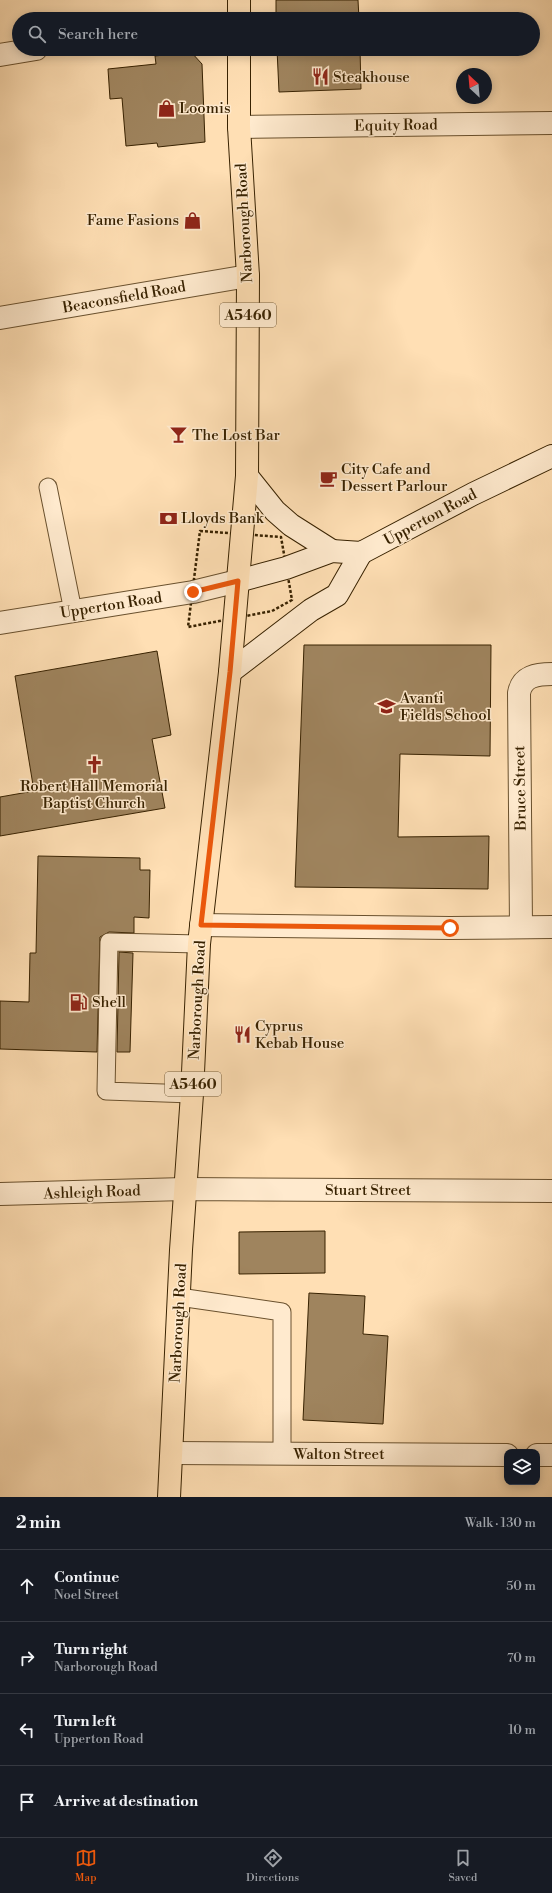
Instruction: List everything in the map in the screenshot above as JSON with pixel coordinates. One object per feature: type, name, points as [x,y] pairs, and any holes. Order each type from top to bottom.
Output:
[{"type":"main road","name":"Narborough Road","points":[[169,1497],[184,1189],[192,1094],[200,934],[230,672],[247,476],[248,276],[239,127],[239,56]]},
{"type":"street","points":[[0,55],[12,53]]},
{"type":"street","name":"Equity Road","points":[[239,127],[552,123]]},
{"type":"street","name":"Beaconsfield Road","points":[[0,318],[248,276]]},
{"type":"street","name":"Upperton Road","points":[[0,623],[193,592],[286,568],[332,551],[361,554],[473,494],[552,456]]},
{"type":"street","points":[[247,476],[275,511],[291,525],[332,551]]},
{"type":"street","points":[[230,672],[311,610],[337,595],[361,554]]},
{"type":"street","name":"Bruce Street","points":[[521,926],[519,693],[521,684],[527,678],[540,674],[552,674]]},
{"type":"street","points":[[200,934],[521,926],[552,927]]},
{"type":"street","name":"Stuart Street","points":[[184,1189],[552,1191]]},
{"type":"street","name":"Ashleigh Road","points":[[0,1194],[184,1189]]},
{"type":"street","name":"Walton Street","points":[[172,1453],[504,1455]]},
{"type":"street","points":[[540,1455],[552,1455]]},
{"type":"lane","points":[[48,487],[74,611]]},
{"type":"lane","points":[[192,1094],[106,1091],[109,942],[200,934]]},
{"type":"lane","points":[[179,1297],[282,1312],[282,1454]]},
{"type":"building","points":[[276,0],[358,0],[359,12],[276,12]]},
{"type":"building","name":"Loomis","points":[[155,56],[195,56],[202,64],[205,142],[158,147],[157,143],[126,146],[122,98],[110,99],[108,69],[156,64]]},
{"type":"building","name":"Steakhouse","points":[[277,56],[360,56],[361,89],[279,92]]},
{"type":"building","points":[[304,645],[491,645],[490,756],[400,754],[398,837],[489,836],[488,889],[295,887]]},
{"type":"building","name":"Robert Hall Memorial Baptist Church","points":[[157,651],[171,735],[152,739],[165,808],[0,836],[0,797],[34,791],[15,676]]},
{"type":"building","points":[[38,856],[140,858],[140,870],[150,870],[149,918],[134,917],[134,933],[109,932],[100,937],[97,1052],[0,1049],[0,1001],[29,1002],[30,953],[36,953]]},
{"type":"building","points":[[119,952],[133,953],[130,1052],[117,1052]]},
{"type":"building","points":[[325,1231],[325,1273],[239,1274],[239,1232]]},
{"type":"building","points":[[309,1293],[365,1296],[363,1334],[388,1336],[383,1424],[303,1420]]},
{"type":"place","name":"Steakhouse","points":[[320,77]]},
{"type":"place","name":"Loomis","points":[[166,108]]},
{"type":"place","name":"Fame Fasions","points":[[192,220]]},
{"type":"place","name":"The Lost Bar","points":[[179,435]]},
{"type":"place","name":"City Cafe and Dessert Parlour","points":[[328,478]]},
{"type":"place","name":"Lloyds Bank","points":[[168,518]]},
{"type":"place","name":"Avanti Fields School","points":[[387,707]]},
{"type":"place","name":"Robert Hall Memorial Baptist Church","points":[[94,765]]},
{"type":"place","name":"Shell","points":[[79,1002]]},
{"type":"place","name":"Cyprus Kebab House","points":[[242,1035]]},
{"type":"route","points":[[193,592],[238,581],[230,672],[201,925],[450,928]]}]
